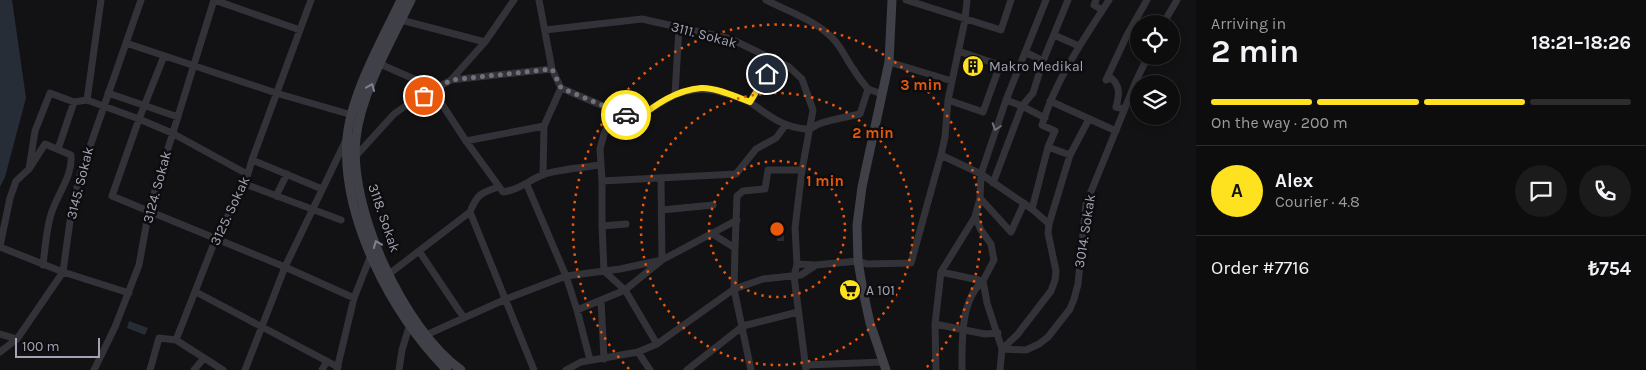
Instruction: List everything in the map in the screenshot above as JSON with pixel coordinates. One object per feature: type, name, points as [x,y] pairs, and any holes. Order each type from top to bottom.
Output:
[{"type":"main road","name":"3118. Sokak","points":[[401,0],[357,96],[348,137],[347,162],[350,190],[370,255],[385,286],[409,326],[430,354],[447,370]]},
{"type":"main road","name":"3118. Sokak","points":[[411,0],[380,64],[366,99],[356,137],[357,186],[363,211],[389,274],[404,303],[437,349],[461,370]]},
{"type":"main road","points":[[885,366],[870,323],[858,261],[857,225],[862,187],[889,62],[892,0]]},
{"type":"street","points":[[87,100],[101,0]]},
{"type":"street","name":"3145. Sokak","points":[[0,352],[17,339],[63,272],[71,214],[80,175],[141,0]]},
{"type":"street","points":[[214,0],[300,30]]},
{"type":"street","name":"3124. Sokak","points":[[96,370],[139,265],[150,210],[214,0]]},
{"type":"street","name":"3125. Sokak","points":[[176,340],[216,238],[245,184],[276,93],[312,0]]},
{"type":"street","points":[[355,157],[394,114],[414,100],[451,80],[485,42],[514,0]]},
{"type":"street","points":[[539,0],[552,69],[561,88],[636,120],[654,106],[675,94],[702,88],[726,93],[750,102],[785,126],[809,130],[819,124],[860,114],[868,89]]},
{"type":"street","points":[[766,0],[825,31],[845,54],[854,72],[868,89],[882,94]]},
{"type":"street","points":[[906,0],[1001,30],[1010,0]]},
{"type":"street","points":[[797,264],[816,265],[858,261],[867,264],[911,264],[945,137],[948,100],[965,20],[967,0]]},
{"type":"street","points":[[936,370],[935,324],[941,272],[975,217],[980,198],[981,174],[1006,100],[1046,0]]},
{"type":"street","points":[[994,183],[1022,106],[1033,93],[1043,61],[1068,0]]},
{"type":"street","points":[[1096,0],[1094,5],[1102,10]]},
{"type":"street","points":[[1032,209],[1048,147],[1055,131],[1042,125],[1050,101],[1068,62],[1109,0]]},
{"type":"street","points":[[1124,109],[1116,107],[1119,92],[1115,81],[1111,78],[1106,80],[1127,35],[1147,0]]},
{"type":"street","points":[[1168,15],[1177,0]]},
{"type":"street","name":"3111. Sokak","points":[[546,30],[642,19],[731,39],[789,67],[802,80],[813,110],[802,170],[795,228],[797,264],[794,276]]},
{"type":"street","points":[[401,20],[485,42]]},
{"type":"street","points":[[675,94],[679,28]]},
{"type":"street","points":[[1054,35],[1078,46]]},
{"type":"street","points":[[126,44],[352,116]]},
{"type":"street","points":[[948,100],[983,112],[1000,65],[958,51]]},
{"type":"street","points":[[1025,52],[1043,61]]},
{"type":"street","points":[[164,56],[144,105],[112,196],[150,210],[354,298]]},
{"type":"street","points":[[750,102],[776,60]]},
{"type":"street","points":[[889,62],[952,81]]},
{"type":"street","points":[[1068,62],[1076,67]]},
{"type":"street","points":[[380,64],[430,86],[466,141],[503,192],[512,191],[543,175],[600,165]]},
{"type":"street","name":"3014. Sokak","points":[[1002,349],[1026,350],[1039,344],[1053,331],[1070,309],[1078,284],[1086,204],[1144,65]]},
{"type":"street","points":[[451,80],[552,69]]},
{"type":"street","points":[[543,175],[544,126],[561,88]]},
{"type":"street","points":[[29,168],[35,131],[50,93],[74,102],[87,100],[139,119],[172,133],[247,174]]},
{"type":"street","points":[[108,93],[178,116]]},
{"type":"street","points":[[1006,100],[1044,118]]},
{"type":"street","points":[[1050,101],[1116,130]]},
{"type":"street","points":[[58,149],[74,102]]},
{"type":"street","points":[[615,110],[600,149],[604,271],[625,290],[657,344]]},
{"type":"street","points":[[1002,349],[1017,335],[1051,291],[1056,280],[1056,271],[1048,233],[1049,224],[1070,155],[1089,119]]},
{"type":"street","points":[[466,141],[544,126]]},
{"type":"street","points":[[602,181],[736,174],[756,149],[776,138],[785,126]]},
{"type":"street","points":[[245,370],[285,267],[348,137]]},
{"type":"street","points":[[43,265],[49,219],[56,200],[66,183],[71,155],[45,144],[29,168],[16,181],[10,198],[0,247],[43,265],[129,293]]},
{"type":"street","points":[[1048,147],[1070,155]]},
{"type":"street","points":[[941,155],[981,174],[1024,203],[1049,224]]},
{"type":"street","points":[[252,160],[322,189]]},
{"type":"street","points":[[751,370],[734,289],[737,196],[743,191],[764,189],[768,170],[802,170]]},
{"type":"street","points":[[276,196],[287,174]]},
{"type":"street","points":[[661,178],[662,260]]},
{"type":"street","points":[[245,184],[341,220]]},
{"type":"street","points":[[527,184],[566,276],[590,360]]},
{"type":"street","points":[[389,274],[470,212],[475,199],[485,191],[498,187]]},
{"type":"street","points":[[980,198],[1012,232],[1024,203]]},
{"type":"street","points":[[662,210],[713,205]]},
{"type":"street","points":[[470,212],[534,370]]},
{"type":"street","points":[[962,370],[964,328],[970,298],[977,286],[983,281],[994,260],[992,244],[981,230],[975,217]]},
{"type":"street","points":[[577,310],[625,290],[662,260],[737,220]]},
{"type":"street","points":[[602,226],[626,224]]},
{"type":"street","points":[[711,233],[735,248]]},
{"type":"street","points":[[419,251],[464,318]]},
{"type":"street","points":[[196,292],[337,368],[354,298],[370,255]]},
{"type":"street","points":[[426,335],[506,299],[566,276],[662,260]]},
{"type":"street","points":[[566,370],[581,362],[638,352],[657,344],[734,289],[763,279],[801,275],[816,265]]},
{"type":"street","points":[[941,272],[983,281]]},
{"type":"street","points":[[794,276],[805,368],[885,366]]},
{"type":"street","points":[[983,281],[1002,349],[1000,370]]},
{"type":"street","points":[[601,300],[604,359]]},
{"type":"street","points":[[690,369],[743,326],[798,312]]},
{"type":"street","points":[[935,324],[964,328],[985,334],[998,333]]},
{"type":"street","points":[[399,370],[402,350],[409,326]]},
{"type":"street","points":[[0,334],[17,339]]},
{"type":"street","points":[[150,370],[159,338],[176,340],[224,370]]},
{"type":"street","points":[[0,347],[17,339]]},
{"type":"street","points":[[638,352],[650,370]]},
{"type":"street","points":[[194,370],[204,358]]},
{"type":"street","points":[[322,370],[327,361]]},
{"type":"street","points":[[581,362],[587,370]]},
{"type":"shaded area","points":[[0,0],[12,0],[26,98],[5,177],[0,187]]},
{"type":"shaded area","points":[[777,224],[784,224],[784,241],[777,241]]},
{"type":"shaded area","points":[[129,321],[148,328],[145,335],[127,328]]},
{"type":"way so far","points":[[424,96],[451,80],[552,69],[561,88],[626,115]]},
{"type":"place","name":"Makro Medikal","points":[[973,66]]},
{"type":"place","name":"A 101","points":[[850,290]]},
{"type":"route","points":[[626,115],[636,120],[654,106],[675,94],[702,88],[726,93],[750,102],[767,74]]}]
